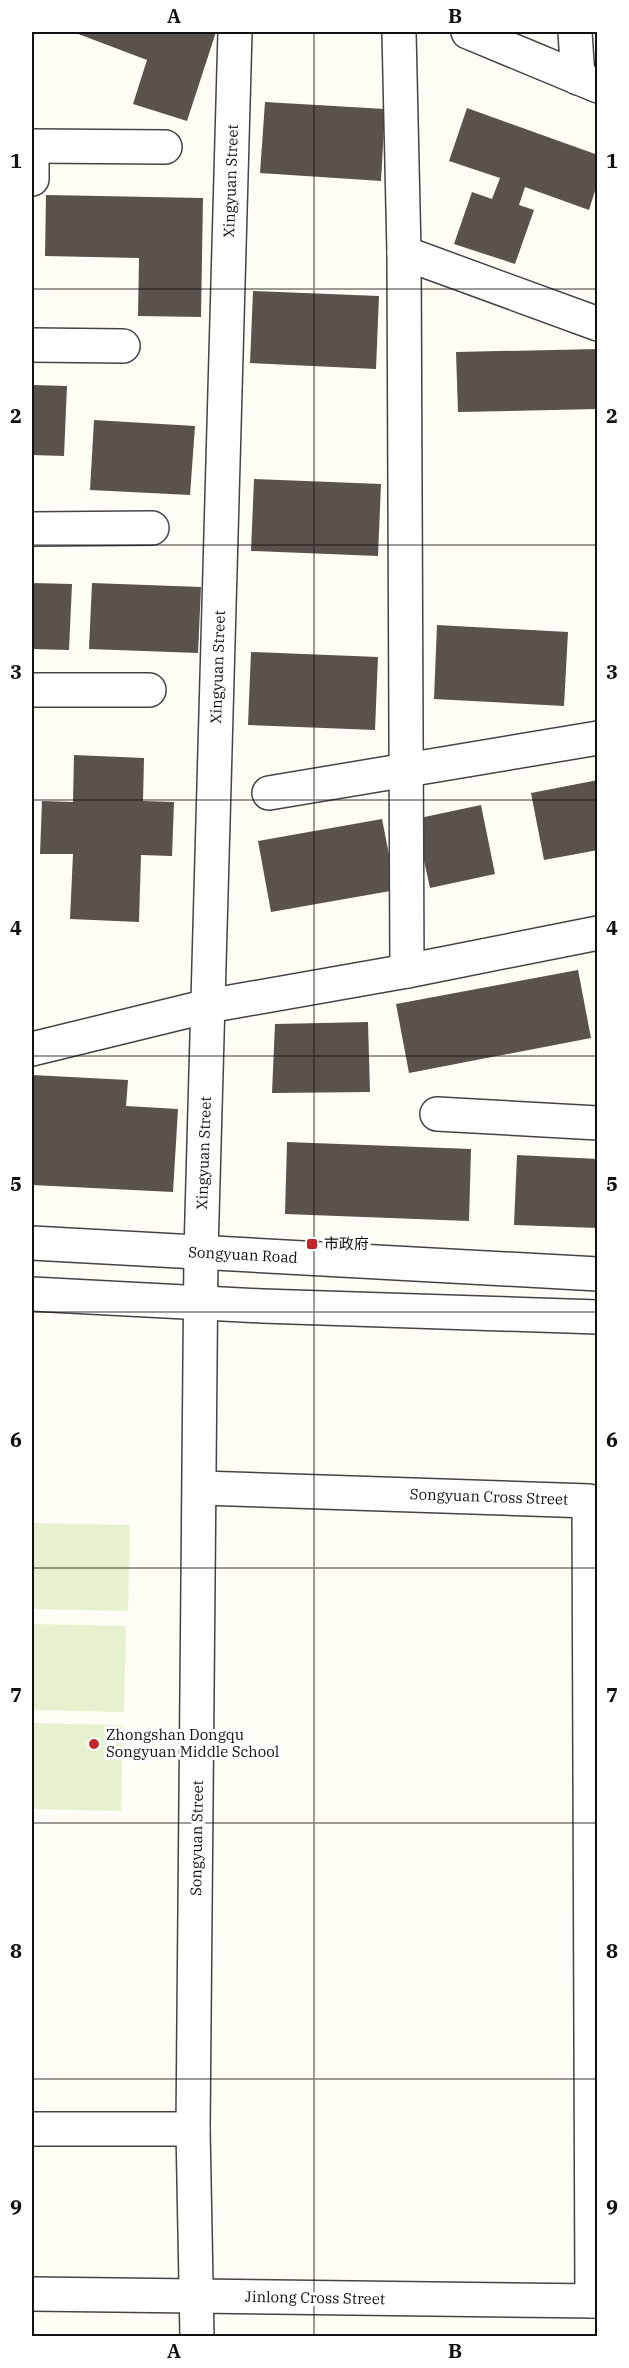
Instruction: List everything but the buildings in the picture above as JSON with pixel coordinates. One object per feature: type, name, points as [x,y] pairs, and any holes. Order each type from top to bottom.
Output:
[{"type":"street","name":"Xingyuan Street","points":[[202,1303],[201,1252],[235,32]]},
{"type":"street","points":[[399,32],[405,253],[407,971]]},
{"type":"street","points":[[468,32],[588,82]]},
{"type":"street","points":[[575,32],[588,82]]},
{"type":"street","points":[[32,179],[32,146],[165,147]]},
{"type":"street","points":[[405,253],[597,324]]},
{"type":"street","points":[[32,345],[123,346]]},
{"type":"street","points":[[32,529],[152,528]]},
{"type":"street","points":[[32,690],[149,690]]},
{"type":"street","points":[[269,793],[597,738]]},
{"type":"street","points":[[32,1049],[208,1006],[407,971],[597,933]]},
{"type":"street","points":[[437,1114],[597,1123]]},
{"type":"street","name":"Songyuan Road","points":[[32,1243],[597,1274]]},
{"type":"street","points":[[32,1294],[202,1303],[597,1317]]},
{"type":"street","name":"Songyuan Street","points":[[198,2337],[193,2129],[202,1303]]},
{"type":"street","name":"Songyuan Cross Street","points":[[201,1488],[589,1501],[593,1675],[595,2301]]},
{"type":"street","points":[[32,2129],[193,2129]]},
{"type":"street","name":"Jinlong Cross Street","points":[[32,2294],[595,2301]]},
{"type":"green space","points":[[32,1523],[130,1525],[128,1611],[32,1609]]},
{"type":"green space","points":[[32,1624],[126,1626],[124,1712],[32,1710]]},
{"type":"green space","points":[[32,1723],[123,1725],[121,1811],[32,1809]]},
{"type":"place","name":"市政府","points":[[312,1244]]},
{"type":"place","name":"Zhongshan Dongqu Songyuan Middle School","points":[[94,1744]]}]
